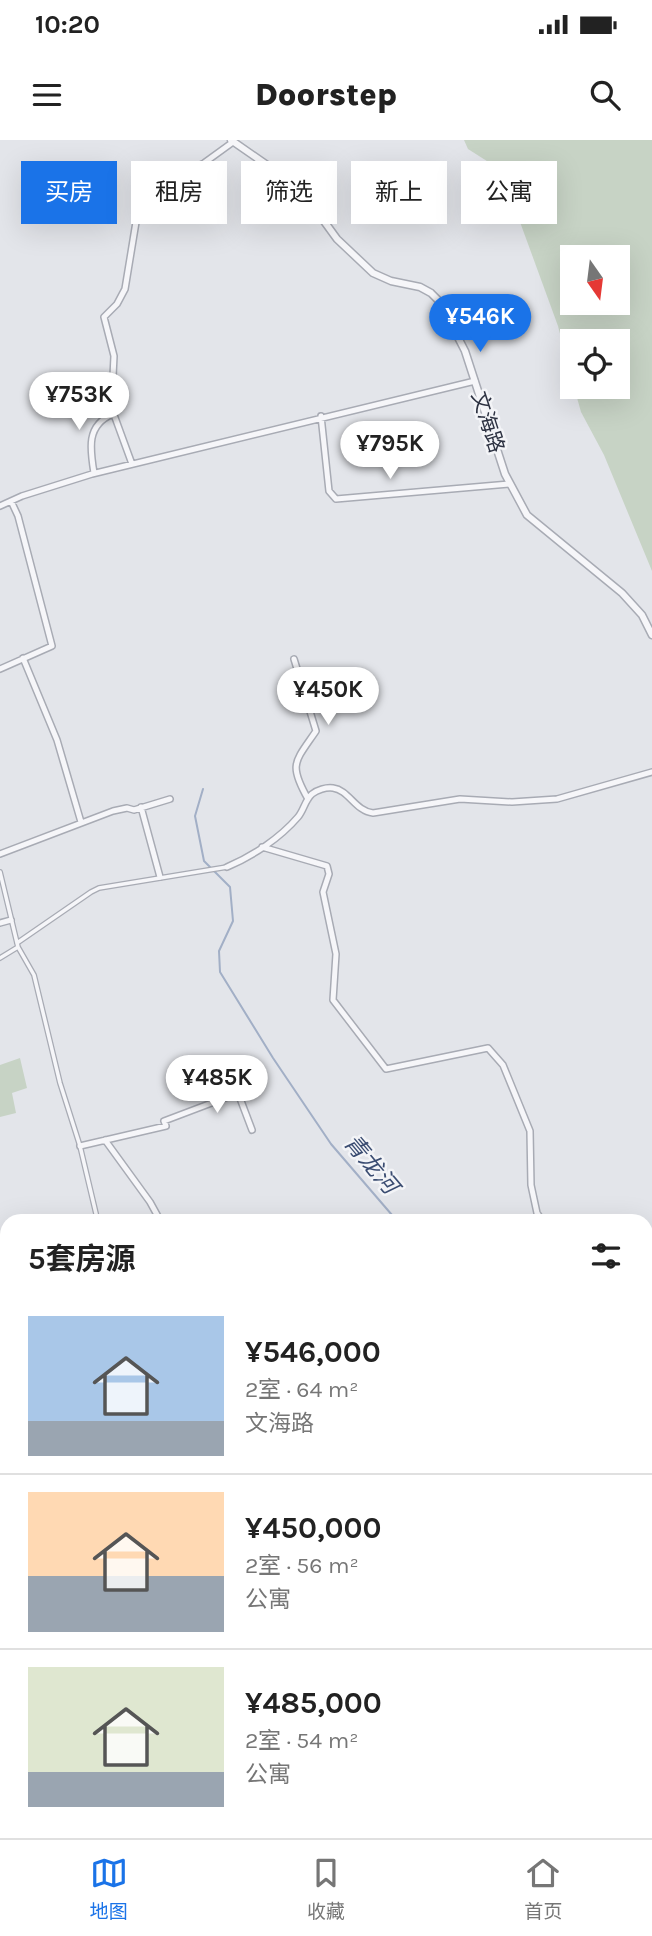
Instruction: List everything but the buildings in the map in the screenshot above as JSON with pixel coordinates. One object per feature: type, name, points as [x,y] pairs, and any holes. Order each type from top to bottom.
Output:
[{"type":"street","name":"文海路","points":[[232,141],[300,188],[337,239],[373,272],[391,281],[420,286],[436,298],[461,341],[509,484],[527,514],[622,593],[642,615],[652,635]]},
{"type":"street","points":[[132,464],[113,414],[109,386],[113,376],[114,356],[104,317],[117,304],[125,289],[140,207],[154,190],[204,163],[232,141]]},
{"type":"street","points":[[0,506],[93,473],[475,381]]},
{"type":"street","points":[[93,473],[90,450],[92,436],[99,422],[113,414]]},
{"type":"street","points":[[321,416],[330,491],[334,498],[509,484]]},
{"type":"street","points":[[0,669],[52,646],[18,516],[11,501]]},
{"type":"street","points":[[23,658],[57,740],[82,822]]},
{"type":"street","points":[[294,659],[316,731],[295,765],[295,771],[308,799]]},
{"type":"street","points":[[0,958],[91,892],[126,882],[227,867],[282,833],[300,815],[308,799],[320,790],[336,789],[359,809],[373,813],[460,799],[512,802],[557,799],[652,772]]},
{"type":"street","points":[[0,854],[121,809],[170,799]]},
{"type":"street","points":[[141,807],[160,877]]},
{"type":"street","points":[[262,847],[327,866],[329,874],[323,892],[336,954],[333,1000],[386,1069],[488,1048],[500,1061],[532,1135],[529,1164],[538,1214]]},
{"type":"street","points":[[0,872],[18,945],[34,975],[96,1214]]},
{"type":"street","points":[[0,923],[11,920]]},
{"type":"street","points":[[80,1146],[166,1126],[164,1121],[238,1093],[252,1130]]},
{"type":"street","points":[[105,1140],[157,1214]]},
{"type":"green space","points":[[464,140],[652,140],[652,571],[604,455],[581,412],[577,399],[630,399],[630,329],[560,329],[560,334],[521,224],[557,224],[557,161],[487,161],[468,149]]},
{"type":"green space","points":[[20,1058],[27,1088],[12,1093],[16,1113],[0,1117],[0,1065]]},
{"type":"waterway","name":"青龙河","points":[[203,789],[195,816],[204,861],[230,887],[233,921],[219,951],[220,972],[273,1058],[331,1144],[391,1214]]}]
